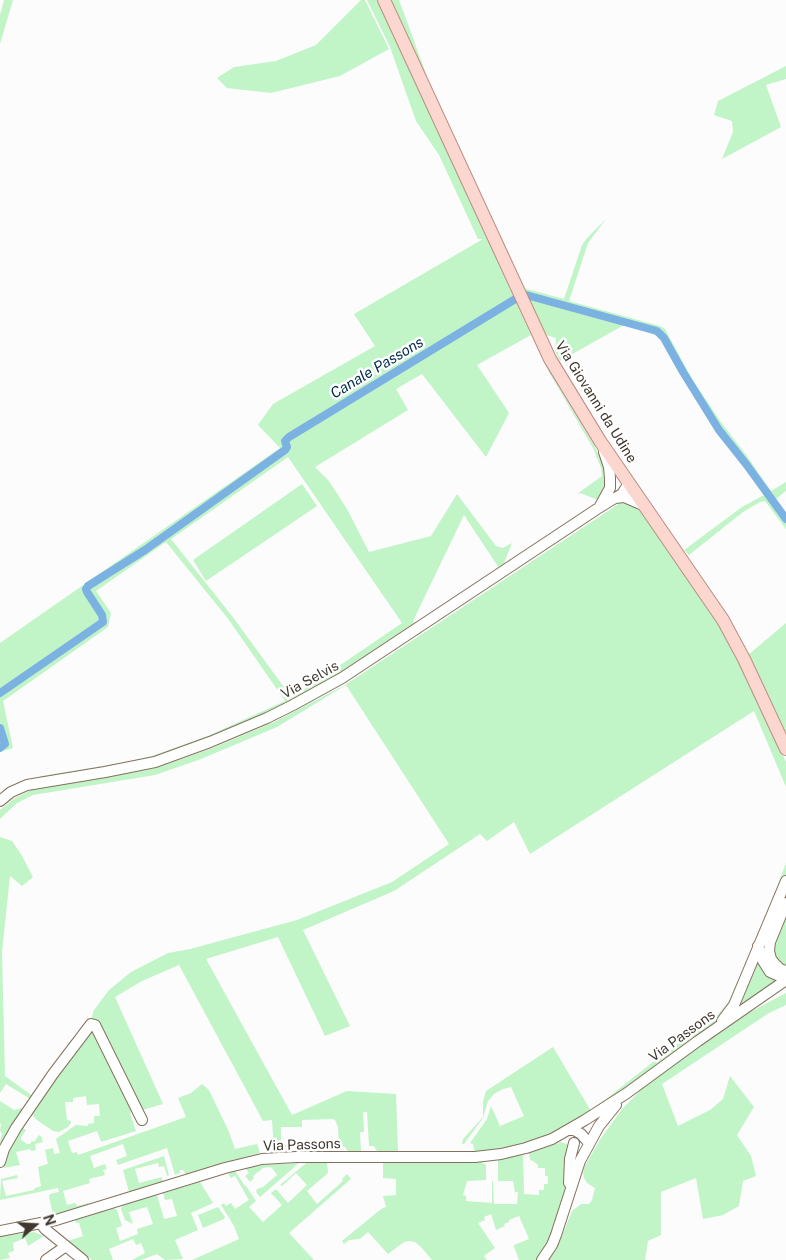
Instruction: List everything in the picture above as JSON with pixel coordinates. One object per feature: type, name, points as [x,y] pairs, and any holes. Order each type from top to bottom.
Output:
[{"type":"main road","name":"Via Giovanni da Udine","points":[[384,0],[550,359],[600,441],[723,620],[744,659],[786,749]]},
{"type":"street","points":[[600,441],[609,467],[610,488],[619,483],[629,483]]},
{"type":"street","name":"Via Selvis","points":[[0,801],[11,792],[27,785],[155,762],[267,718],[342,678],[600,506],[622,494],[629,483]]},
{"type":"street","name":"Via Selvis","points":[[600,506],[610,488]]},
{"type":"street","points":[[616,498],[632,499],[646,507]]},
{"type":"street","points":[[718,1026],[734,1005],[786,881]]},
{"type":"street","points":[[786,903],[770,942],[769,951],[771,960],[780,969],[786,971]]},
{"type":"street","points":[[758,946],[763,961],[770,972],[786,980]]},
{"type":"street","name":"Via Passons","points":[[0,1231],[41,1224],[238,1164],[262,1159],[296,1157],[475,1157],[501,1154],[552,1139],[627,1093],[718,1026],[786,980]]},
{"type":"street","points":[[764,995],[786,986]]},
{"type":"street","points":[[0,1162],[4,1148],[16,1128],[90,1024],[95,1025],[142,1120]]},
{"type":"street","points":[[542,1260],[552,1245],[569,1191],[589,1143],[609,1113],[627,1093]]},
{"type":"street","points":[[568,1130],[574,1130],[581,1134],[589,1143]]},
{"type":"street","name":"Via Passons","points":[[552,1139],[562,1139],[574,1143],[589,1143]]},
{"type":"street","points":[[569,1191],[570,1159],[574,1143]]},
{"type":"street","points":[[41,1224],[83,1260]]},
{"type":"street","points":[[46,1260],[66,1246]]},
{"type":"green space","points":[[4,0],[13,0],[0,44],[0,15]]},
{"type":"green space","points":[[361,0],[365,0],[389,49],[340,76],[271,93],[227,88],[217,78],[234,67],[276,61],[316,45]]},
{"type":"green space","points":[[367,0],[378,0],[531,335],[477,365],[509,413],[486,457],[422,374],[396,389],[408,410],[315,467],[329,481],[347,509],[369,552],[431,536],[457,494],[496,546],[503,548],[512,543],[503,566],[499,568],[464,515],[413,621],[415,623],[311,692],[237,728],[150,761],[25,783],[41,776],[152,756],[210,735],[285,701],[229,620],[166,542],[96,591],[111,613],[108,627],[3,701],[13,748],[0,752],[0,643],[280,448],[258,425],[273,404],[375,346],[354,314],[483,239],[478,239],[439,155],[416,121],[390,47]],"holes":[[[288,457],[402,623],[292,698],[232,616],[171,539]]]},
{"type":"green space","points":[[391,0],[399,0],[428,79]]},
{"type":"green space","points":[[786,66],[786,79],[766,85],[781,127],[722,159],[733,132],[732,121],[714,115],[718,101]]},
{"type":"green space","points":[[606,219],[588,243],[569,301],[665,329],[692,379],[771,491],[786,482],[786,491],[776,499],[786,514],[786,529],[765,501],[760,502],[743,512],[689,555],[684,550],[742,507],[764,495],[717,432],[660,338],[649,332],[624,325],[560,361],[555,351],[556,338],[546,335],[523,288],[564,299],[582,245]]},
{"type":"green space","points":[[531,335],[559,388],[602,461],[607,476],[607,487],[598,500],[580,493],[577,494],[602,476],[601,468],[593,448],[550,374]]},
{"type":"green space","points":[[302,484],[317,506],[206,581],[193,560]]},
{"type":"green space","points":[[620,500],[639,509],[721,626],[759,701],[786,762],[786,787],[754,711],[530,854],[514,822],[487,841],[480,834],[394,891],[303,930],[350,1026],[325,1036],[278,937],[206,959],[292,1115],[347,1091],[396,1094],[398,1152],[377,1151],[374,1146],[369,1146],[367,1112],[363,1112],[364,1132],[360,1132],[361,1151],[348,1151],[344,1146],[339,1146],[338,1127],[333,1119],[302,1120],[302,1127],[281,1127],[281,1145],[291,1145],[291,1148],[286,1151],[274,1151],[272,1120],[263,1121],[179,965],[142,981],[115,997],[163,1104],[142,1110],[90,1023],[94,1010],[109,990],[131,972],[168,953],[190,949],[297,920],[392,882],[449,844],[346,685],[277,727],[201,759],[155,775],[33,795],[17,803],[0,819],[0,810],[15,798],[31,790],[156,768],[210,749],[274,722],[345,685],[617,505]]},
{"type":"green space","points":[[786,623],[786,738],[748,655]]},
{"type":"green space","points":[[0,837],[12,841],[33,877],[22,886],[10,876],[2,952],[5,1076],[34,1097],[32,1100],[6,1084],[0,1093]]},
{"type":"green space","points":[[786,863],[786,876],[744,976],[731,1004],[720,1018],[585,1117],[538,1140],[494,1151],[475,1153],[473,1144],[470,1143],[487,1119],[491,1106],[500,1126],[524,1116],[511,1087],[503,1089],[494,1094],[488,1101],[483,1118],[464,1144],[462,1144],[463,1139],[483,1117],[483,1102],[486,1091],[553,1047],[591,1111],[663,1054],[716,1017],[729,1001],[766,916]]},
{"type":"green space","points":[[786,914],[786,967],[778,962],[774,956],[774,942]]},
{"type":"green space","points":[[759,959],[778,980],[740,1006]]},
{"type":"green space","points":[[786,993],[786,1005],[769,1013],[662,1084],[678,1126],[710,1110],[723,1099],[730,1076],[754,1107],[737,1135],[751,1156],[756,1176],[743,1181],[739,1206],[723,1215],[703,1219],[696,1178],[661,1192],[661,1235],[648,1241],[645,1260],[548,1260],[559,1243],[572,1211],[581,1204],[589,1204],[592,1200],[595,1188],[587,1183],[584,1178],[585,1166],[601,1138],[623,1108],[649,1082],[748,1013]]},
{"type":"green space","points":[[91,1027],[134,1111],[130,1113],[136,1131],[101,1142],[97,1131],[68,1141],[72,1153],[77,1152],[78,1155],[186,1117],[178,1098],[191,1093],[202,1084],[209,1090],[235,1149],[257,1144],[260,1153],[186,1175],[183,1170],[180,1170],[180,1173],[175,1175],[167,1148],[118,1165],[116,1160],[127,1156],[123,1144],[90,1156],[94,1168],[105,1164],[107,1169],[103,1170],[105,1175],[89,1179],[90,1183],[63,1191],[67,1205],[75,1203],[77,1206],[89,1204],[53,1215],[49,1196],[59,1192],[58,1188],[0,1200],[1,1179],[17,1175],[18,1178],[2,1181],[6,1196],[34,1190],[41,1186],[38,1167],[48,1164],[45,1150],[53,1148],[54,1154],[60,1153],[56,1139],[76,1125],[88,1126],[88,1124],[94,1123],[94,1116],[100,1116],[99,1104],[87,1105],[86,1096],[73,1098],[73,1102],[65,1102],[67,1120],[71,1121],[71,1123],[59,1132],[53,1131],[32,1115]]},
{"type":"green space","points":[[0,1101],[14,1110],[26,1107],[3,1143],[0,1142],[2,1133],[0,1131]]},
{"type":"green space","points":[[23,1128],[26,1130],[20,1139],[27,1144],[30,1144],[32,1141],[34,1142],[39,1135],[43,1142],[35,1144],[36,1150],[31,1151],[30,1149],[16,1152],[20,1165],[4,1168],[8,1152]]},
{"type":"green space","points":[[560,1142],[570,1147],[565,1174],[566,1189],[556,1230],[537,1260],[519,1260],[514,1245],[529,1239],[519,1216],[509,1220],[509,1222],[504,1224],[505,1226],[496,1230],[491,1214],[484,1217],[485,1220],[478,1223],[495,1248],[484,1256],[487,1260],[432,1260],[415,1242],[409,1241],[404,1242],[388,1254],[368,1232],[360,1239],[349,1240],[344,1244],[342,1241],[386,1207],[383,1196],[396,1195],[396,1179],[383,1178],[383,1162],[480,1161],[486,1165],[486,1180],[467,1181],[463,1195],[466,1196],[466,1201],[492,1203],[493,1181],[494,1204],[517,1204],[518,1192],[515,1192],[513,1181],[498,1181],[498,1159],[523,1155],[524,1194],[539,1195],[539,1190],[544,1190],[544,1184],[548,1184],[548,1176],[545,1176],[545,1168],[538,1168],[538,1165],[530,1160],[529,1153]]},
{"type":"green space","points":[[164,1156],[169,1175],[167,1176],[164,1166],[159,1167],[158,1163],[135,1169],[139,1183],[162,1177],[163,1182],[129,1192],[123,1170]]},
{"type":"green space","points":[[327,1162],[328,1173],[307,1191],[317,1204],[343,1181],[342,1179],[347,1174],[351,1179],[289,1233],[314,1260],[192,1260],[239,1239],[234,1226],[221,1205],[224,1203],[226,1206],[231,1203],[235,1209],[249,1200],[235,1176],[231,1178],[228,1174],[235,1171],[246,1186],[256,1201],[249,1207],[263,1222],[282,1205],[271,1193],[276,1189],[288,1203],[307,1185],[296,1173],[282,1186],[280,1185],[306,1163]]},
{"type":"green space","points":[[299,1163],[260,1197],[256,1192],[257,1189],[263,1187],[277,1175],[272,1168],[263,1168],[253,1176],[254,1178],[250,1182],[245,1176],[249,1173],[245,1168]]},
{"type":"green space","points":[[200,1182],[213,1203],[191,1213],[198,1230],[175,1240],[183,1259],[165,1260],[157,1254],[141,1260],[132,1260],[145,1253],[141,1243],[136,1245],[133,1239],[109,1249],[113,1260],[92,1260],[68,1241],[83,1236],[79,1223],[76,1223],[75,1219],[114,1208],[117,1210],[122,1226],[116,1228],[120,1241],[138,1234],[137,1229],[153,1224],[147,1207],[129,1212],[133,1224],[125,1220],[121,1209],[122,1205],[157,1195],[164,1219],[177,1216],[172,1199],[165,1200],[163,1193]]},
{"type":"green space","points":[[218,1207],[225,1217],[224,1219],[203,1228],[198,1215]]},
{"type":"green space","points":[[34,1232],[44,1236],[28,1246],[25,1238],[13,1243],[14,1251],[8,1253],[10,1258],[0,1260],[0,1236]]},
{"type":"waterway","name":"Canale Passons","points":[[0,693],[103,622],[102,615],[87,592],[88,586],[145,550],[285,450],[287,447],[285,441],[289,437],[517,298],[526,295],[657,331],[664,338],[719,430],[786,519]]},
{"type":"waterway","name":"Canale Passons","points":[[0,728],[5,744],[0,748]]}]
